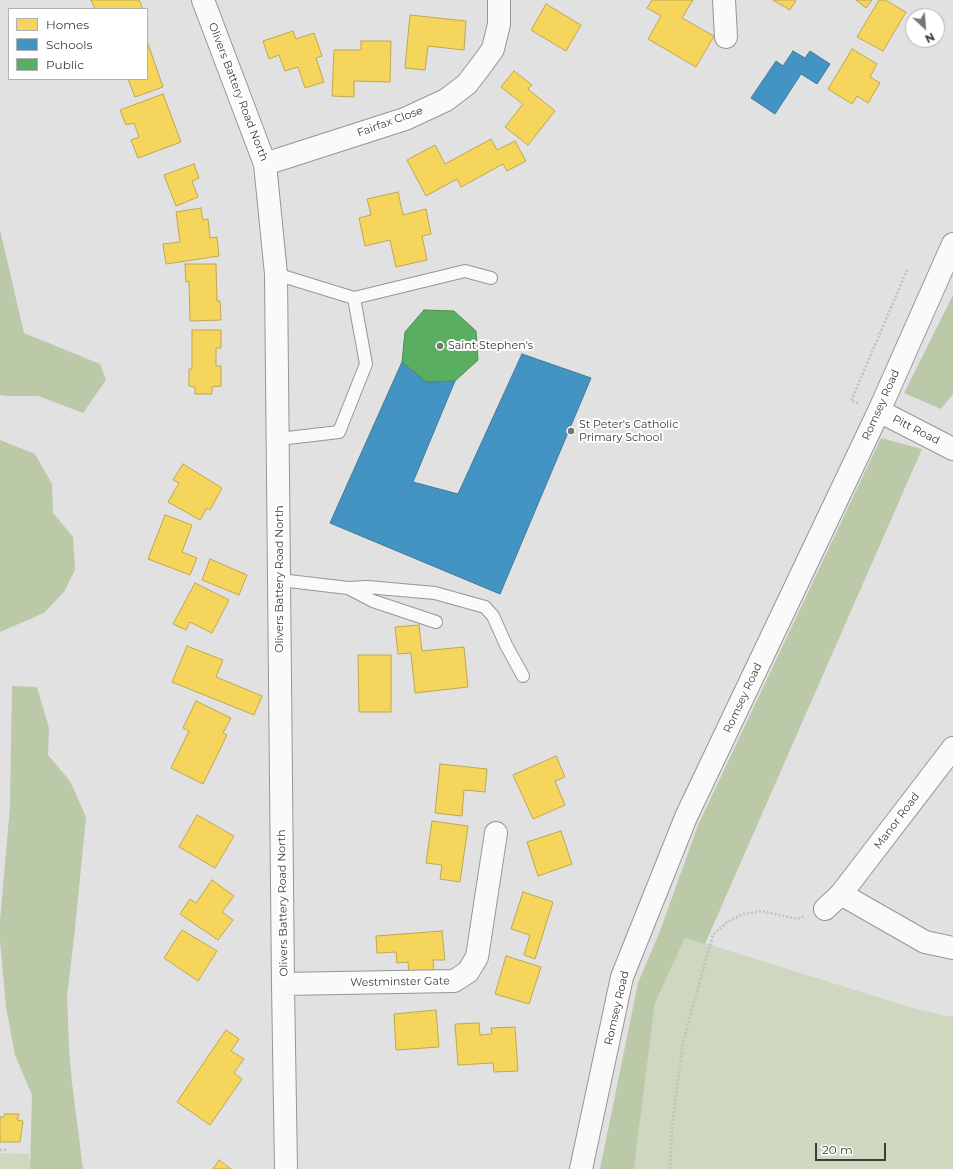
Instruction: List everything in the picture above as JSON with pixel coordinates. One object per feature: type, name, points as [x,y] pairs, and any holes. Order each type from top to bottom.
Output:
[{"type":"street","name":"Olivers Battery Road North","points":[[203,0],[265,164],[276,274],[286,1169]]},
{"type":"street","name":"Fairfax Close","points":[[265,164],[404,119],[446,100],[467,84],[493,49],[499,24],[499,0]]},
{"type":"street","points":[[724,0],[726,37]]},
{"type":"street","name":"Romsey Road","points":[[581,1169],[622,977],[686,817],[879,411],[953,244]]},
{"type":"street","name":"Pitt Road","points":[[879,411],[953,449]]},
{"type":"street","name":"Manor Road","points":[[825,909],[841,894],[953,748]]},
{"type":"street","name":"Westminster Gate","points":[[283,984],[454,981],[468,972],[477,958],[496,833]]},
{"type":"street","points":[[841,894],[925,942],[953,948]]},
{"type":"lane","points":[[276,274],[354,298],[465,271],[491,278]]},
{"type":"lane","points":[[279,439],[339,432],[366,364],[354,298]]},
{"type":"lane","points":[[280,580],[348,588],[435,593],[485,607],[493,616],[506,646],[523,676]]},
{"type":"lane","points":[[348,588],[373,601],[436,622]]},
{"type":"path","points":[[879,411],[851,401],[908,268]]},
{"type":"path","points":[[670,1169],[672,1126],[683,1042],[713,935],[727,922],[743,914],[762,911],[797,919],[825,909]]},
{"type":"path","points":[[0,1150],[7,1150]]},
{"type":"green space","points":[[0,230],[24,333],[100,364],[106,380],[83,413],[38,396],[0,395]]},
{"type":"green space","points":[[953,295],[953,394],[941,409],[904,393]]},
{"type":"green space","points":[[881,438],[922,449],[705,944],[685,938],[655,1003],[634,1169],[600,1169],[638,983],[660,931],[698,825]]},
{"type":"green space","points":[[0,440],[35,454],[52,484],[53,513],[73,537],[75,570],[64,592],[44,613],[0,632]]},
{"type":"green space","points":[[12,686],[37,687],[49,728],[48,755],[70,781],[86,817],[67,997],[72,1083],[83,1169],[30,1169],[32,1095],[15,1055],[6,1007],[0,940],[0,921],[10,806]]},
{"type":"green space","points":[[685,937],[919,1010],[953,1017],[953,1169],[634,1169],[655,1003]]},
{"type":"green space","points":[[0,1153],[29,1154],[30,1169],[0,1169]]},
{"type":"building: Homes","points":[[91,0],[139,0],[143,8],[95,8]]},
{"type":"building: Homes","points":[[652,0],[693,0],[682,18],[714,36],[696,67],[648,39],[661,16],[647,8]]},
{"type":"building: Homes","points":[[773,0],[796,0],[790,10]]},
{"type":"building: Homes","points":[[856,0],[872,0],[866,8]]},
{"type":"building: Homes","points":[[879,0],[885,0],[905,11],[883,51],[857,37]]},
{"type":"building: Homes","points":[[546,4],[581,25],[566,51],[531,30]]},
{"type":"building: Homes","points":[[410,15],[466,21],[464,50],[428,46],[425,70],[405,68]]},
{"type":"building: Homes","points":[[293,31],[296,39],[314,33],[322,56],[316,58],[324,82],[305,88],[298,67],[285,71],[279,55],[269,59],[263,41]]},
{"type":"building: Homes","points":[[361,41],[391,41],[390,82],[354,81],[354,97],[332,96],[334,50],[361,50]]},
{"type":"building: Homes","points":[[148,44],[163,87],[135,97],[128,80],[148,80]]},
{"type":"building: Homes","points":[[852,49],[877,64],[870,77],[880,83],[868,103],[857,96],[852,104],[828,89]]},
{"type":"building: Homes","points":[[514,71],[532,85],[528,89],[555,111],[528,145],[505,127],[523,104],[501,87]]},
{"type":"building: Homes","points":[[163,94],[181,142],[138,158],[131,140],[139,137],[134,123],[126,125],[120,110]]},
{"type":"building: Homes","points":[[491,139],[497,150],[515,141],[526,161],[507,171],[503,164],[461,187],[457,179],[426,196],[407,160],[435,145],[445,164]]},
{"type":"building: Homes","points":[[194,164],[199,178],[192,181],[198,197],[176,206],[164,175]]},
{"type":"building: Homes","points":[[398,192],[403,215],[426,209],[431,234],[422,236],[427,260],[396,267],[390,240],[365,246],[359,218],[371,215],[367,199]]},
{"type":"building: Homes","points":[[201,208],[203,220],[208,219],[210,238],[217,237],[219,256],[166,264],[163,244],[180,242],[176,212]]},
{"type":"building: Homes","points":[[185,264],[216,264],[217,301],[220,301],[221,320],[190,321],[189,281],[186,282]]},
{"type":"building: Homes","points":[[192,330],[221,330],[221,348],[216,348],[216,366],[221,366],[221,386],[212,387],[212,394],[195,394],[195,387],[189,386],[189,369],[192,369]]},
{"type":"building: Homes","points":[[183,464],[222,488],[210,510],[207,508],[200,520],[168,502],[179,483],[173,480]]},
{"type":"building: Homes","points":[[165,515],[192,525],[182,552],[197,558],[190,575],[148,559]]},
{"type":"building: Homes","points":[[210,559],[247,575],[239,595],[202,580]]},
{"type":"building: Homes","points":[[195,583],[229,600],[212,633],[190,622],[186,630],[173,624]]},
{"type":"building: Homes","points":[[419,625],[422,651],[464,647],[468,687],[415,693],[411,653],[398,654],[395,627]]},
{"type":"building: Homes","points":[[187,646],[223,660],[216,677],[262,696],[254,715],[172,682]]},
{"type":"building: Homes","points":[[358,655],[391,655],[391,712],[359,712]]},
{"type":"building: Homes","points":[[196,701],[231,718],[223,733],[227,735],[203,784],[171,768],[189,731],[183,728]]},
{"type":"building: Homes","points":[[556,756],[565,777],[555,781],[565,805],[533,819],[513,775]]},
{"type":"building: Homes","points":[[440,764],[487,769],[485,792],[464,790],[462,816],[435,813]]},
{"type":"building: Homes","points":[[197,815],[234,836],[215,868],[179,847]]},
{"type":"building: Homes","points":[[432,821],[468,826],[460,882],[440,879],[442,865],[426,863]]},
{"type":"building: Homes","points":[[561,831],[572,864],[538,876],[527,842]]},
{"type":"building: Homes","points":[[212,880],[234,896],[222,912],[233,920],[218,940],[180,914],[190,899],[196,903]]},
{"type":"building: Homes","points":[[523,892],[553,902],[535,959],[524,955],[530,935],[511,929]]},
{"type":"building: Homes","points":[[182,930],[217,951],[198,981],[164,958]]},
{"type":"building: Homes","points":[[442,931],[445,960],[433,960],[434,974],[409,976],[408,962],[397,963],[396,952],[377,953],[376,936]]},
{"type":"building: Homes","points":[[506,956],[541,967],[529,1004],[495,994]]},
{"type":"building: Homes","points":[[436,1010],[439,1047],[396,1050],[394,1014]]},
{"type":"building: Homes","points":[[479,1023],[480,1035],[492,1034],[491,1028],[515,1027],[518,1071],[494,1072],[493,1063],[458,1065],[455,1024]]},
{"type":"building: Homes","points":[[226,1030],[239,1039],[231,1051],[244,1059],[234,1073],[242,1079],[210,1125],[177,1102]]},
{"type":"building: Homes","points":[[5,1114],[19,1114],[17,1120],[23,1121],[20,1142],[0,1142],[0,1117],[4,1117]]},
{"type":"building: Homes","points":[[219,1160],[231,1169],[213,1169]]},
{"type":"building: Schools","points":[[793,51],[805,58],[810,51],[830,64],[817,84],[801,74],[775,114],[751,98],[776,61],[783,66]]},
{"type":"building: Schools","points":[[522,354],[591,378],[500,594],[330,523],[402,362],[427,382],[455,381],[413,482],[458,494]]},
{"type":"building: Public","name":"Saint Stephen's","points":[[424,310],[454,311],[476,331],[478,360],[455,381],[427,382],[402,362],[405,332]]},
{"type":"place","name":"Saint Stephen's","points":[[440,346]]},
{"type":"place","name":"St Peter's Catholic Primary School","points":[[571,431]]}]
